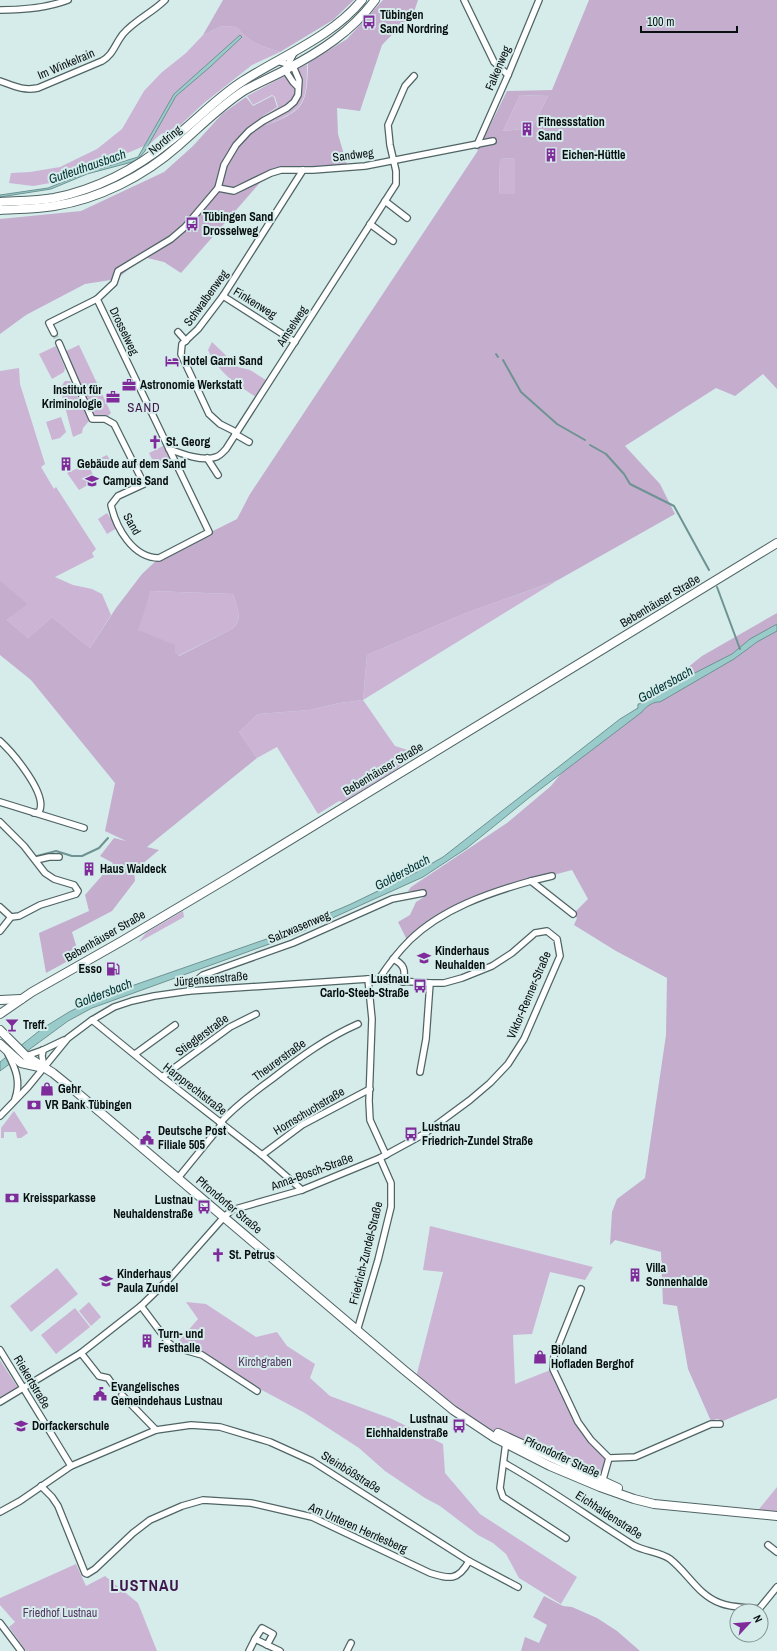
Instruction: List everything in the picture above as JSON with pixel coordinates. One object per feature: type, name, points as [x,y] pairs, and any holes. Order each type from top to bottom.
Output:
[{"type":"street","points":[[0,10],[25,10],[61,3],[68,0]]},
{"type":"street","name":"Im Winkelrain","points":[[0,81],[18,88],[29,90],[49,84],[102,61],[109,57],[118,41],[132,25],[165,0]]},
{"type":"street","name":"Nordring","points":[[0,202],[54,198],[96,186],[119,176],[146,160],[171,141],[214,103],[240,83],[337,25],[362,0]]},
{"type":"street","name":"Nordring","points":[[0,210],[55,206],[99,194],[123,183],[151,166],[177,147],[219,109],[245,90],[343,34],[366,12],[375,0]]},
{"type":"street","points":[[464,0],[494,62],[508,75]]},
{"type":"street","name":"Falkenweg","points":[[477,145],[539,0]]},
{"type":"street","name":"Nordring","points":[[289,66],[296,50]]},
{"type":"street","points":[[276,61],[289,66],[293,82],[297,86]]},
{"type":"street","name":"Drosselweg","points":[[159,558],[209,532],[97,299],[114,282],[118,271],[171,239],[185,227],[218,188],[224,165],[236,145],[249,131],[263,121],[287,108],[294,102],[298,95],[298,76],[289,66]]},
{"type":"street","name":"Amselweg","points":[[169,449],[188,456],[207,458],[216,457],[226,449],[396,184],[396,171],[389,141],[388,125],[405,86],[414,76]]},
{"type":"street","name":"Sandweg","points":[[218,188],[234,191],[271,173],[285,170],[365,166],[493,141]]},
{"type":"street","name":"Schwalbenweg","points":[[248,442],[220,424],[209,414],[181,354],[182,344],[198,329],[223,296],[303,170]]},
{"type":"street","points":[[385,201],[407,218]]},
{"type":"street","points":[[370,224],[393,241]]},
{"type":"street","name":"Finkenweg","points":[[223,296],[295,342]]},
{"type":"street","points":[[54,333],[49,323],[97,299]]},
{"type":"street","points":[[178,332],[186,341]]},
{"type":"street","name":"Sand","points":[[59,343],[92,419],[105,419],[114,424],[144,484],[118,496],[113,500],[111,506],[113,513],[133,547],[141,554],[152,558],[159,558]]},
{"type":"street","points":[[207,458],[218,476]]},
{"type":"street","name":"Bebenhäuser Straße","points":[[0,1014],[22,999],[216,885],[777,543]]},
{"type":"street","points":[[0,741],[14,754],[37,791],[41,805],[39,812],[34,813]]},
{"type":"street","points":[[0,802],[84,828]]},
{"type":"street","points":[[0,822],[36,860],[45,873],[54,879],[74,885],[78,891],[76,894],[40,905],[19,916],[11,917],[0,931]]},
{"type":"street","points":[[36,860],[48,857],[59,857]]},
{"type":"street","points":[[379,979],[393,959],[410,940],[438,918],[451,910],[491,894],[552,876]]},
{"type":"street","points":[[531,881],[573,914]]},
{"type":"street","name":"Salzwasenweg","points":[[189,991],[192,984],[203,975],[293,943],[392,899],[423,893]]},
{"type":"street","points":[[0,907],[11,917]]},
{"type":"street","name":"Viktor-Renner-Straße","points":[[383,1156],[424,1134],[490,1083],[508,1064],[524,1039],[560,956],[557,939],[547,931],[535,933],[512,953],[498,963],[484,970],[444,983],[430,983]]},
{"type":"street","points":[[393,959],[400,962],[404,969],[403,982]]},
{"type":"street","points":[[368,979],[372,1019],[370,1090]]},
{"type":"street","name":"Jürgensenstraße","points":[[21,1062],[68,1038],[92,1020],[114,1007],[154,996],[189,991],[368,979],[430,983]]},
{"type":"street","points":[[420,1072],[426,1038],[430,983]]},
{"type":"street","points":[[0,1000],[22,999]]},
{"type":"street","name":"Stieglerstraße","points":[[162,1078],[230,1027],[256,1014]]},
{"type":"street","name":"Harpprechtstraße","points":[[92,1020],[135,1054],[162,1078],[262,1155],[302,1190]]},
{"type":"street","name":"Theurerstraße","points":[[178,1178],[221,1123],[241,1102],[298,1059],[336,1034],[358,1024]]},
{"type":"street","points":[[135,1054],[175,1025]]},
{"type":"street","name":"Pfrondorfer Straße","points":[[0,1030],[14,1046],[21,1062]]},
{"type":"street","name":"Jürgensenstraße","points":[[0,1116],[44,1068],[68,1038]]},
{"type":"street","name":"Pfrondorfer Straße","points":[[0,1044],[7,1052],[21,1062],[44,1068],[64,1082],[357,1331],[453,1410],[550,1466],[654,1504],[777,1516]]},
{"type":"street","points":[[43,1050],[42,1056],[44,1068]]},
{"type":"street","points":[[14,1102],[18,1090],[21,1062]]},
{"type":"street","name":"Hornschuchstraße","points":[[262,1155],[302,1126],[363,1091],[370,1090]]},
{"type":"street","name":"Friedrich-Zundel-Straße","points":[[357,1331],[378,1260],[391,1207],[391,1183],[370,1120],[370,1090]]},
{"type":"street","name":"Anna-Bosch-Straße","points":[[0,1402],[81,1353],[141,1306],[170,1278],[224,1217],[235,1209],[302,1190],[383,1156]]},
{"type":"street","points":[[581,1289],[554,1356],[553,1369],[578,1422],[591,1440],[608,1458],[635,1457],[711,1424],[720,1424]]},
{"type":"street","points":[[141,1306],[168,1342],[174,1347],[202,1355],[256,1391]]},
{"type":"street","name":"Riekertstraße","points":[[0,1350],[70,1466]]},
{"type":"street","points":[[81,1353],[99,1376],[108,1378],[115,1388]]},
{"type":"street","points":[[122,1395],[156,1430]]},
{"type":"street","name":"Steinbößstraße","points":[[0,1512],[20,1501],[70,1466],[156,1430],[191,1426],[220,1427],[276,1444],[312,1461],[335,1474],[469,1561],[518,1587]]},
{"type":"street","points":[[507,1441],[500,1489],[503,1497],[566,1538]]},
{"type":"street","points":[[601,1484],[608,1458]]},
{"type":"street","name":"Eichhaldenstraße","points":[[504,1463],[569,1502],[639,1548],[660,1554],[670,1559],[702,1593],[719,1603],[730,1606],[759,1609],[777,1587]]},
{"type":"street","name":"Am Unteren Herrlesberg","points":[[41,1486],[52,1497],[58,1506],[85,1573],[90,1573],[95,1569],[133,1533],[150,1520],[182,1506],[203,1500],[251,1503],[312,1517],[430,1573],[447,1578],[452,1578],[462,1572],[469,1561]]},
{"type":"street","points":[[755,1514],[777,1523]]},
{"type":"street","points":[[768,1545],[777,1552]]},
{"type":"street","points":[[0,1623],[21,1651]]},
{"type":"street","points":[[249,1651],[262,1628],[273,1634],[267,1645]]},
{"type":"street","points":[[255,1639],[280,1651]]},
{"type":"street","points":[[346,1651],[351,1643]]},
{"type":"green space","points":[[222,26],[236,27],[256,43],[280,52],[252,65],[204,103],[174,131],[161,134],[151,143],[62,181],[33,186],[9,183],[11,173],[30,172],[60,167],[97,149],[122,129],[144,91],[161,73],[186,53],[203,35]]},
{"type":"green space","points":[[307,64],[306,88],[301,103],[289,114],[267,125],[264,116],[278,107],[275,97],[272,95],[253,105],[247,96]]},
{"type":"green space","points":[[520,95],[548,96],[532,128],[503,131]]},
{"type":"green space","points":[[515,158],[515,194],[499,195],[500,159]]},
{"type":"green space","points":[[212,342],[238,367],[250,370],[269,382],[259,399],[230,378],[218,366],[208,350]]},
{"type":"green space","points":[[79,345],[111,413],[105,419],[92,419],[64,352]]},
{"type":"green space","points":[[56,346],[65,368],[64,372],[52,379],[39,354]]},
{"type":"green space","points":[[19,368],[20,384],[45,464],[41,467],[54,489],[56,487],[96,549],[92,553],[94,557],[55,577],[73,585],[92,589],[102,594],[111,615],[90,648],[52,617],[28,638],[7,620],[26,604],[0,580],[0,371]]},
{"type":"green space","points":[[65,381],[70,381],[89,421],[83,428],[82,433],[73,437],[60,388]]},
{"type":"green space","points":[[61,417],[66,432],[60,438],[52,440],[46,422]]},
{"type":"green space","points":[[167,444],[175,461],[157,470],[149,453]]},
{"type":"green space","points":[[107,455],[110,460],[91,470],[95,481],[79,490],[67,473]]},
{"type":"green space","points":[[107,513],[117,528],[107,534],[98,519]]},
{"type":"green space","points":[[558,580],[363,700],[367,655],[466,613]]},
{"type":"green space","points":[[151,591],[233,594],[238,608],[238,622],[232,629],[178,656],[175,652],[137,630]]},
{"type":"green space","points":[[363,700],[395,746],[414,752],[397,769],[343,802],[339,801],[318,814],[277,747],[257,758],[239,732],[258,714],[310,710],[339,703]]},
{"type":"green space","points":[[183,911],[184,917],[139,942],[146,933]]},
{"type":"green space","points":[[14,1111],[28,1133],[21,1138],[17,1138],[16,1132],[4,1132],[4,1138],[1,1138],[1,1128]]},
{"type":"green space","points":[[430,1226],[593,1267],[585,1280],[550,1272],[532,1334],[513,1335],[515,1384],[553,1369],[578,1422],[609,1458],[600,1487],[506,1443],[415,1381],[443,1272],[423,1270]]},
{"type":"green space","points":[[57,1268],[78,1294],[31,1332],[10,1306]]},
{"type":"green space","points":[[89,1302],[101,1317],[91,1326],[79,1311]]},
{"type":"green space","name":"Kirchgraben","points":[[186,1302],[206,1304],[256,1337],[277,1332],[287,1346],[315,1364],[310,1378],[330,1396],[392,1419],[443,1444],[445,1473],[480,1514],[577,1577],[561,1604],[519,1578],[506,1554],[493,1543],[478,1535],[440,1506],[425,1498],[385,1471],[359,1448],[305,1413],[212,1361],[174,1347],[198,1319]]},
{"type":"green space","points":[[75,1308],[90,1327],[56,1354],[41,1335]]},
{"type":"green space","points":[[0,1360],[18,1388],[0,1399]]},
{"type":"green space","points":[[777,1487],[777,1516],[755,1514]]},
{"type":"green space","name":"Friedhof Lustnau","points":[[76,1564],[86,1586],[105,1576],[138,1603],[157,1651],[26,1651],[9,1627],[15,1622],[0,1605],[0,1598]]},
{"type":"shaded area","points":[[223,0],[354,0],[333,20],[280,52],[256,43],[236,27],[222,26],[203,35]]},
{"type":"shaded area","points":[[383,0],[418,0],[414,12],[382,45],[360,111],[337,108],[338,134],[347,165],[282,167],[272,169],[181,273],[164,262],[143,257],[117,279],[85,284],[26,315],[0,334],[0,219],[81,211],[164,172],[193,146],[222,114],[246,97],[253,106],[272,96],[274,97],[277,107],[263,116],[267,125],[290,115],[302,103],[305,96],[308,63],[347,39]]},
{"type":"shaded area","points":[[589,0],[777,0],[777,389],[763,374],[735,396],[716,388],[625,446],[660,484],[675,514],[558,580],[466,613],[367,655],[363,700],[339,703],[310,710],[258,714],[239,732],[257,758],[147,847],[159,850],[134,871],[135,881],[112,911],[72,932],[79,955],[46,973],[39,933],[89,911],[85,895],[113,863],[100,856],[114,838],[126,841],[105,831],[115,783],[31,680],[0,655],[0,580],[27,604],[7,620],[28,638],[52,617],[90,648],[116,608],[142,574],[159,558],[237,519],[250,494],[477,152],[507,91],[552,90]],"holes":[[[520,95],[548,96],[532,128],[503,131]],[[515,158],[515,194],[499,194],[500,159]],[[151,591],[233,594],[238,608],[238,622],[232,629],[179,656],[175,652],[175,645],[138,630]]]},
{"type":"shaded area","points":[[777,613],[777,1398],[723,1421],[717,1419],[711,1421],[688,1369],[677,1306],[663,1304],[661,1252],[615,1240],[610,1245],[612,1212],[617,1199],[645,1178],[666,1035],[667,978],[616,951],[574,925],[577,918],[573,914],[588,899],[572,870],[531,881],[456,908],[408,942],[398,922],[410,915],[416,902],[424,897],[422,891],[408,891],[411,887],[507,823],[551,786],[572,760],[702,656]]},
{"type":"shaded area","points":[[544,1596],[563,1606],[572,1607],[597,1618],[617,1631],[640,1651],[521,1651],[525,1637],[539,1643],[547,1625],[533,1617]]},
{"type":"water","points":[[240,35],[242,37],[176,96],[145,151],[138,159],[87,174],[51,189],[0,197],[0,195],[48,188],[85,173],[138,157],[174,94]]},
{"type":"water","points":[[777,624],[777,631],[757,642],[734,659],[660,702],[655,702],[647,706],[642,712],[530,797],[467,848],[423,877],[297,934],[92,1008],[68,1021],[0,1071],[0,1062],[43,1028],[83,1005],[120,990],[281,934],[351,904],[415,873],[443,857],[620,719],[638,708],[638,704],[644,703],[681,680],[732,654],[750,639]]},
{"type":"waterway","points":[[503,360],[521,392],[557,424],[585,440]]},
{"type":"waterway","points":[[590,445],[606,454],[624,474],[630,484],[674,506],[709,570]]},
{"type":"waterway","points":[[717,587],[740,649]]},
{"type":"waterway","points":[[37,856],[56,851],[72,856],[82,856],[99,848],[108,838]]},
{"type":"tunnel","points":[[54,333],[59,343]]},
{"type":"place","name":"Tübingen Sand Nordring","points":[[369,22]]},
{"type":"place","name":"Fitnessstation Sand","points":[[527,129]]},
{"type":"place","name":"Eichen-Hüttle","points":[[551,155]]},
{"type":"place","name":"Tübingen Sand Drosselweg","points":[[192,224]]},
{"type":"place","name":"Hotel Garni Sand","points":[[172,361]]},
{"type":"place","name":"Astronomie Werkstatt","points":[[129,385]]},
{"type":"place","name":"Institut für Kriminologie","points":[[113,397]]},
{"type":"place","name":"St. Georg","points":[[155,442]]},
{"type":"place","name":"Gebäude auf dem Sand","points":[[66,464]]},
{"type":"place","name":"Campus Sand","points":[[92,481]]},
{"type":"place","name":"Haus Waldeck","points":[[89,869]]},
{"type":"place","name":"Kinderhaus Neuhalden","points":[[424,958]]},
{"type":"place","name":"Esso","points":[[113,969]]},
{"type":"place","name":"Lustnau Carlo-Steeb-Straße","points":[[420,986]]},
{"type":"place","name":"Treff.","points":[[12,1025]]},
{"type":"place","name":"Gehr","points":[[47,1089]]},
{"type":"place","name":"VR Bank Tübingen","points":[[34,1105]]},
{"type":"place","name":"Lustnau Friedrich-Zundel Straße","points":[[411,1134]]},
{"type":"place","name":"Deutsche Post Filiale 505","points":[[147,1138]]},
{"type":"place","name":"Kreissparkasse","points":[[12,1198]]},
{"type":"place","name":"Lustnau Neuhaldenstraße","points":[[204,1207]]},
{"type":"place","name":"St. Petrus","points":[[218,1255]]},
{"type":"place","name":"Villa Sonnenhalde","points":[[635,1275]]},
{"type":"place","name":"Kinderhaus Paula Zundel","points":[[106,1281]]},
{"type":"place","name":"Turn- und Festhalle","points":[[147,1341]]},
{"type":"place","name":"Bioland Hofladen Berghof","points":[[540,1357]]},
{"type":"place","name":"Evangelisches Gemeindehaus Lustnau","points":[[100,1394]]},
{"type":"place","name":"Dorfackerschule","points":[[21,1426]]},
{"type":"place","name":"Lustnau Eichhaldenstraße","points":[[459,1426]]},
{"type":"district","name":"SAND","points":[[144,407]]},
{"type":"district","name":"LUSTNAU","points":[[145,1585]]},
{"type":"water label","name":"Gutleuthausbach","points":[[87,166]]},
{"type":"water label","name":"Goldersbach","points":[[665,684]]},
{"type":"water label","name":"Goldersbach","points":[[402,872]]},
{"type":"water label","name":"Goldersbach","points":[[103,993]]}]
